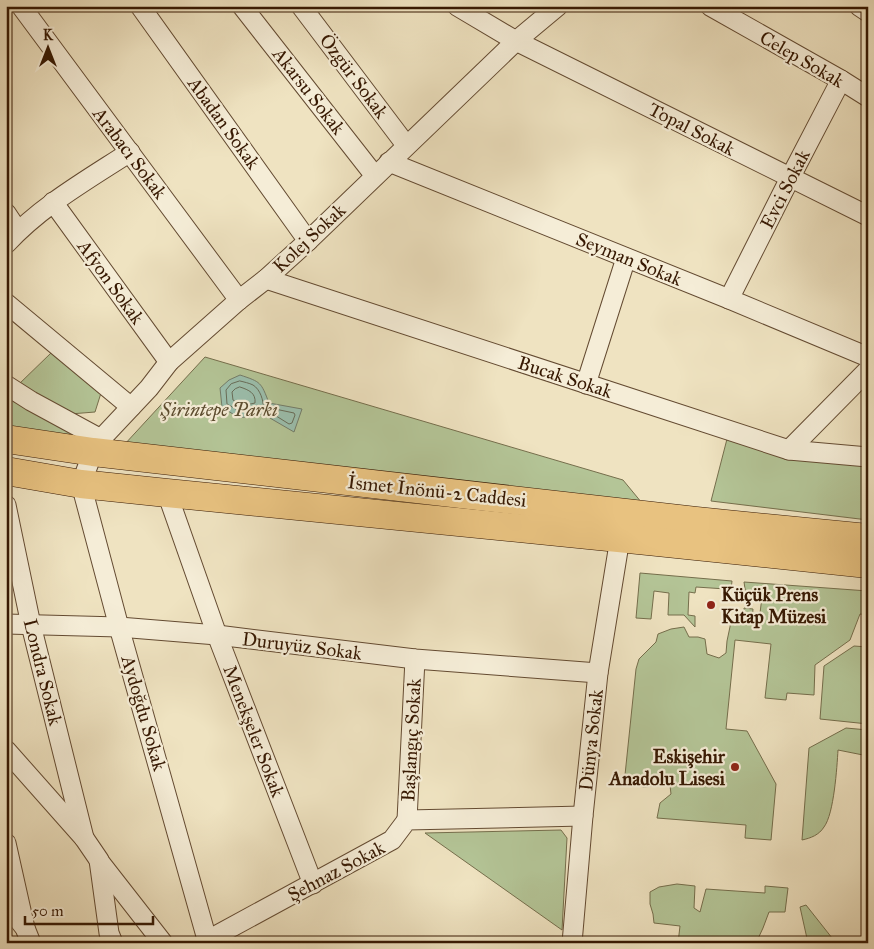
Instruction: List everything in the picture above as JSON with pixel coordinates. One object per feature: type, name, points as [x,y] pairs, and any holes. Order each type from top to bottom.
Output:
[{"type":"main road","name":"İsmet İnönü-2 Caddesi","points":[[6,439],[97,445],[696,521],[868,538]]},
{"type":"main road","name":"İsmet İnönü-2 Caddesi","points":[[6,471],[81,484],[167,494],[868,564]]},
{"type":"street","name":"Arabacı Sokak","points":[[21,6],[239,300]]},
{"type":"street","name":"Abadan Sokak","points":[[140,6],[308,240]]},
{"type":"street","name":"Akarsu Sokak","points":[[242,6],[375,176]]},
{"type":"street","name":"Özgür Sokak","points":[[301,6],[406,145]]},
{"type":"street","name":"Topal Sokak","points":[[457,6],[516,41],[868,216]]},
{"type":"street","name":"Kolej Sokak","points":[[81,484],[97,445],[130,406],[149,388],[169,362],[239,300],[266,279],[516,41],[558,6]]},
{"type":"street","name":"Celep Sokak","points":[[710,6],[868,97]]},
{"type":"street","points":[[859,6],[868,12]]},
{"type":"street","name":"Evci Sokak","points":[[730,299],[841,80]]},
{"type":"street","points":[[6,213],[12,238],[54,202],[130,152]]},
{"type":"street","name":"Seyman Sokak","points":[[389,162],[730,299],[868,357]]},
{"type":"street","name":"Afyon Sokak","points":[[54,202],[169,362]]},
{"type":"street","points":[[586,384],[626,258]]},
{"type":"street","name":"Bucak Sokak","points":[[266,279],[789,450],[868,457]]},
{"type":"street","points":[[6,303],[130,406]]},
{"type":"street","points":[[789,450],[868,370]]},
{"type":"street","points":[[6,385],[97,445]]},
{"type":"street","name":"Aydoğdu Sokak","points":[[81,484],[119,627],[208,942]]},
{"type":"street","name":"Menekşeler Sokak","points":[[167,494],[217,636],[313,884]]},
{"type":"street","name":"Londra Sokak","points":[[6,505],[32,625],[84,838]]},
{"type":"street","name":"Dünya Sokak","points":[[572,943],[598,673],[620,538]]},
{"type":"street","name":"Duruyüz Sokak","points":[[6,624],[119,627],[217,636],[415,659],[598,673]]},
{"type":"street","name":"Başlangıç Sokak","points":[[407,820],[415,659]]},
{"type":"street","name":"Londra Sokak","points":[[6,750],[84,838],[99,860],[109,933],[113,943]]},
{"type":"street","points":[[407,820],[583,816]]},
{"type":"street","name":"Şehnaz Sokak","points":[[208,942],[392,840],[407,820]]},
{"type":"street","points":[[6,843],[28,935]]},
{"type":"street","points":[[99,860],[163,943]]},
{"type":"street","points":[[6,904],[28,935]]},
{"type":"green space","points":[[51,353],[101,393],[95,412],[70,414],[18,385]]},
{"type":"green space","name":"Şirintepe Parkı","points":[[205,357],[623,480],[642,503],[124,445]]},
{"type":"green space","points":[[6,398],[74,431],[79,437],[6,431]]},
{"type":"green space","points":[[727,439],[837,462],[868,466],[868,520],[711,501]]},
{"type":"green space","points":[[640,573],[732,581],[731,590],[726,595],[726,589],[696,587],[695,593],[689,592],[688,615],[695,616],[695,627],[684,615],[668,615],[669,593],[654,591],[651,619],[636,618]]},
{"type":"green space","points":[[744,582],[868,591],[868,615],[860,614],[850,640],[815,665],[814,695],[787,693],[786,700],[765,698],[771,644],[735,640],[726,729],[747,731],[776,784],[771,840],[745,838],[746,825],[657,818],[660,803],[671,794],[669,777],[656,786],[643,787],[625,775],[636,669],[639,659],[656,642],[658,634],[684,627],[689,637],[705,639],[707,654],[719,658],[726,653],[731,622],[744,617],[744,608],[753,609],[752,621],[759,621],[762,597],[746,595]]},
{"type":"green space","points":[[854,646],[868,647],[868,724],[820,719],[824,666]]},
{"type":"green space","points":[[846,728],[868,730],[868,756],[838,750],[834,790],[827,821],[822,830],[817,834],[802,840],[809,748]]},
{"type":"green space","points":[[561,830],[567,838],[562,930],[425,833]]},
{"type":"green space","points":[[677,884],[695,886],[694,908],[700,912],[706,889],[765,893],[765,886],[788,888],[785,912],[769,912],[756,943],[678,943],[680,926],[654,923],[650,904],[650,892],[659,887]]},
{"type":"green space","points":[[806,905],[836,943],[808,943],[800,907]]},
{"type":"water","points":[[240,375],[256,381],[262,387],[269,403],[302,409],[294,432],[263,414],[239,418],[222,407],[220,388],[229,380]]},
{"type":"place","name":"Küçük Prens Kitap Müzesi","points":[[711,605]]},
{"type":"place","name":"Eskişehir Anadolu Lisesi","points":[[735,767]]}]
